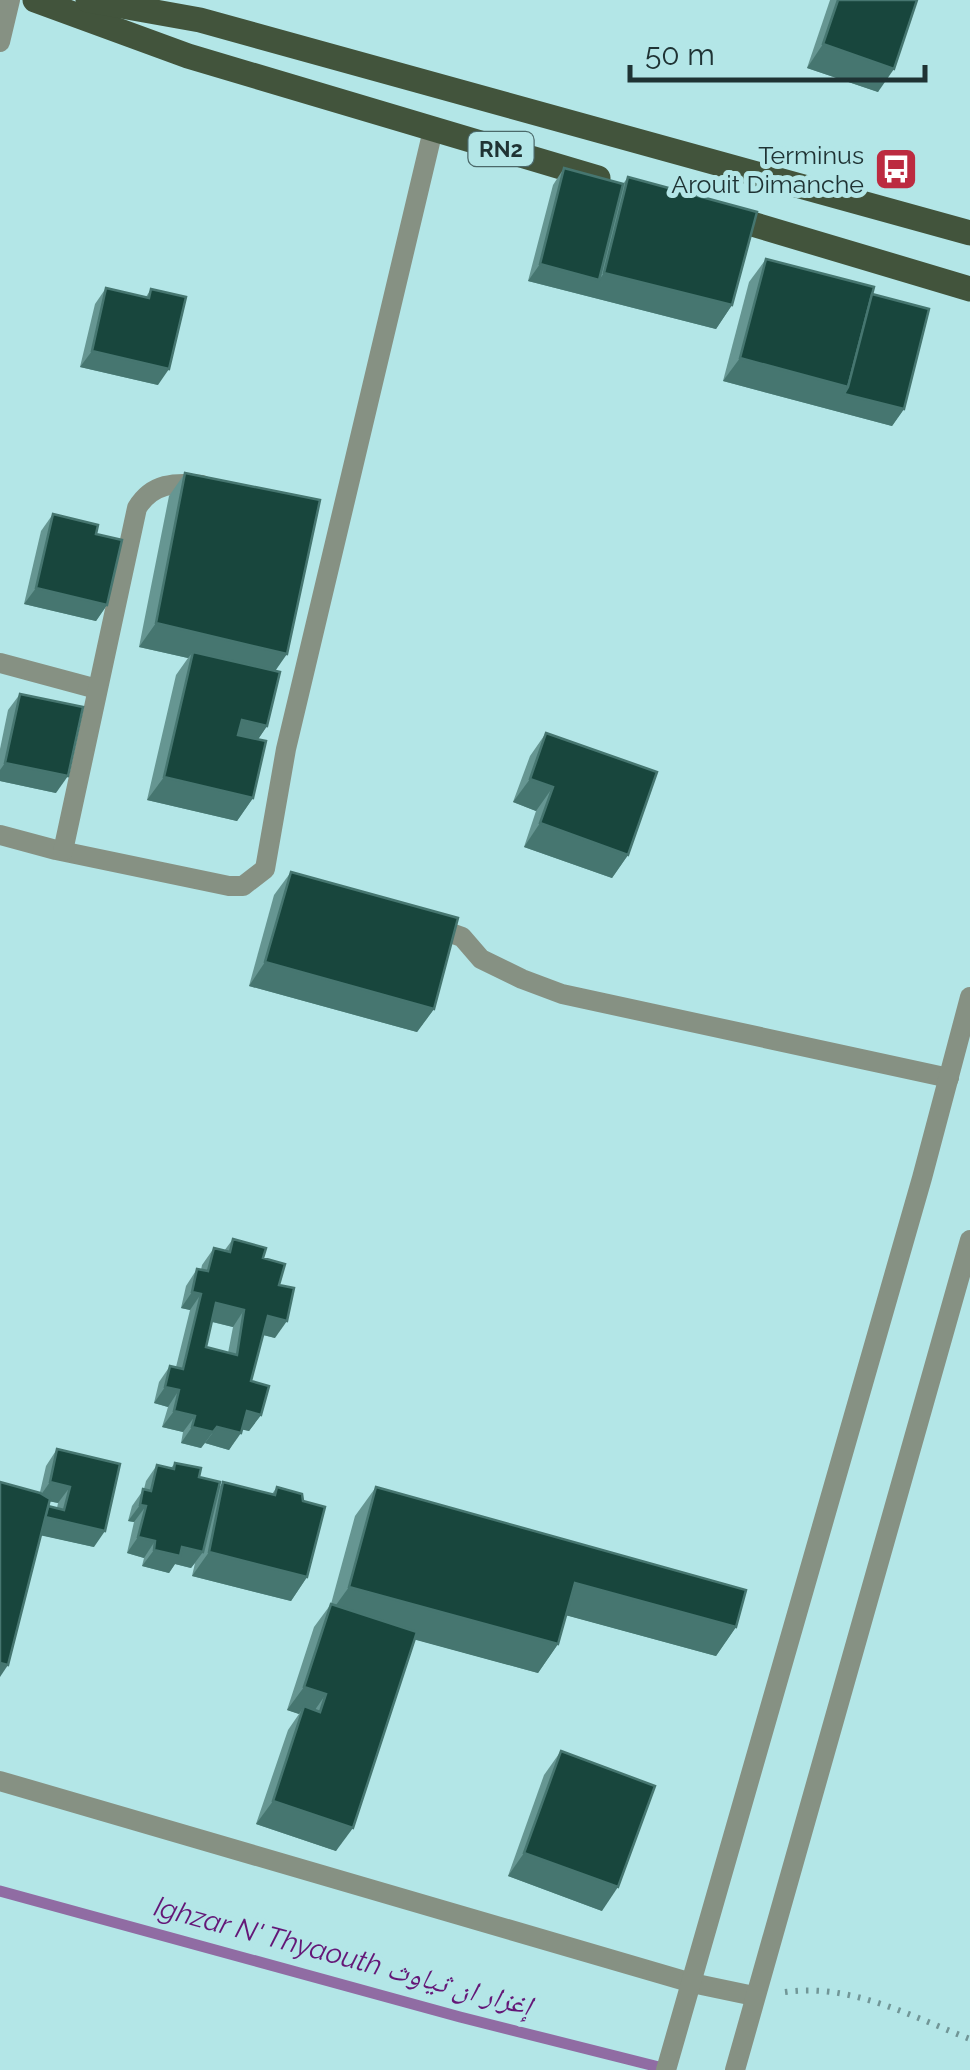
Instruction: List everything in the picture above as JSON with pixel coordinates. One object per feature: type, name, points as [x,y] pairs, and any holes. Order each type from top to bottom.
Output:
[{"type":"main road","name":"RN2","points":[[35,0],[160,48],[618,184]]},
{"type":"main road","name":"RN2","points":[[88,0],[200,20],[970,233]]},
{"type":"main road","points":[[692,206],[970,289]]},
{"type":"street","points":[[0,42],[10,0]]},
{"type":"street","points":[[0,834],[228,886],[243,886],[272,874],[286,749],[333,508],[433,130]]},
{"type":"street","points":[[63,851],[137,508],[144,495],[162,486],[179,482],[216,486]]},
{"type":"street","points":[[0,664],[98,690]]},
{"type":"street","points":[[402,917],[454,933],[481,959],[562,994],[949,1078]]},
{"type":"street","points":[[666,2070],[970,997]]},
{"type":"street","points":[[735,2070],[970,1240]]},
{"type":"street","points":[[0,1781],[692,1983],[754,1996]]},
{"type":"path","points":[[754,1996],[828,1989],[859,1996],[970,2039]]},
{"type":"building","points":[[838,0],[917,0],[894,69],[823,44]]},
{"type":"building","points":[[564,168],[623,184],[599,280],[540,264]]},
{"type":"building","points":[[628,177],[757,212],[732,305],[604,273]]},
{"type":"building","points":[[766,259],[874,287],[848,387],[740,358]]},
{"type":"building","points":[[106,288],[149,298],[151,289],[186,297],[169,369],[92,351]]},
{"type":"building","points":[[872,294],[929,309],[904,409],[844,394]]},
{"type":"building","points":[[185,473],[320,500],[287,654],[156,623]]},
{"type":"building","points":[[53,514],[98,525],[96,534],[122,540],[107,605],[36,588]]},
{"type":"building","points":[[193,652],[280,672],[267,726],[242,720],[238,735],[266,741],[253,798],[164,777]]},
{"type":"building","points":[[20,694],[83,707],[68,776],[5,763]]},
{"type":"building","points":[[546,733],[657,772],[628,855],[540,823],[553,787],[530,779]]},
{"type":"building","points":[[291,872],[458,918],[434,1009],[265,962]]},
{"type":"building","points":[[233,1239],[266,1248],[263,1258],[285,1264],[279,1285],[294,1288],[287,1321],[268,1316],[251,1381],[269,1386],[261,1415],[247,1411],[241,1433],[217,1427],[213,1432],[192,1427],[195,1416],[174,1411],[179,1390],[165,1387],[170,1366],[183,1369],[201,1294],[192,1292],[197,1269],[208,1271],[214,1248],[230,1252]],"holes":[[[216,1303],[244,1310],[237,1355],[206,1347]]]},
{"type":"building","points":[[57,1449],[120,1464],[105,1531],[45,1517],[48,1506],[64,1510],[70,1487],[50,1482]]},
{"type":"building","points":[[175,1463],[201,1468],[199,1477],[220,1482],[203,1552],[182,1547],[180,1556],[154,1550],[155,1541],[138,1537],[146,1506],[140,1505],[143,1489],[151,1491],[157,1465],[174,1469]]},
{"type":"building","points":[[0,1482],[50,1499],[8,1665],[0,1663]]},
{"type":"building","points":[[223,1482],[275,1495],[277,1487],[302,1494],[303,1501],[325,1507],[307,1577],[209,1552]]},
{"type":"building","points":[[376,1487],[746,1590],[736,1627],[575,1583],[558,1644],[349,1587]]},
{"type":"building","points":[[331,1604],[417,1632],[353,1828],[273,1801],[304,1706],[320,1712],[326,1694],[304,1687]]},
{"type":"building","points":[[561,1751],[655,1786],[618,1887],[524,1853]]},
{"type":"waterway","name":"Ighzar N' Thyaouth إغزار ان ثياوث","points":[[0,1891],[460,2017],[667,2069]]},
{"type":"place","name":"Terminus Arouit Dimanche","points":[[896,169]]}]
